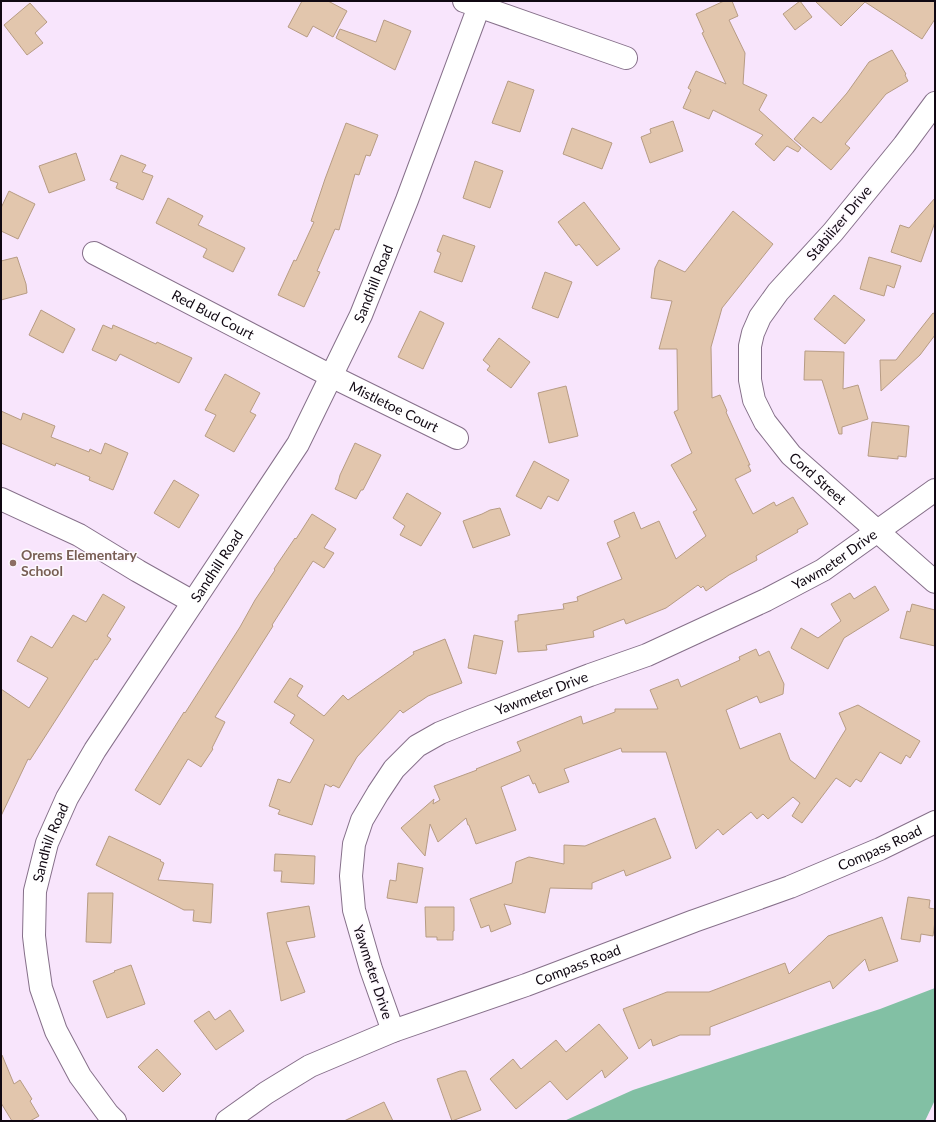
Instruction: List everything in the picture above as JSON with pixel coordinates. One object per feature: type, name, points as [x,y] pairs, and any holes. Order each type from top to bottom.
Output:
[{"type":"street","points":[[475,3],[626,58]]},
{"type":"street","name":"Sandhill Road","points":[[115,1121],[108,1114],[80,1076],[56,1031],[41,988],[34,936],[35,891],[47,843],[67,798],[95,750],[298,444],[361,316],[407,200],[475,3]]},
{"type":"street","name":"Stabilizer Drive","points":[[750,346],[753,333],[760,318],[775,296],[833,232],[904,145],[935,103]]},
{"type":"street","name":"Red Bud Court","points":[[94,253],[331,376]]},
{"type":"street","name":"Cord Street","points":[[750,346],[750,380],[754,400],[765,422],[791,454],[935,582]]},
{"type":"street","name":"Mistletoe Court","points":[[331,376],[457,438]]},
{"type":"street","name":"Yawmeter Drive","points":[[393,1031],[371,969],[354,910],[350,876],[354,844],[362,820],[394,769],[417,746],[440,733],[590,675],[648,655],[766,600],[823,570],[935,490]]},
{"type":"street","points":[[1,499],[79,536],[193,602]]},
{"type":"street","name":"Compass Road","points":[[227,1121],[266,1093],[310,1066],[393,1031],[526,985],[694,921],[790,888],[880,849],[935,822]]},
{"type":"green space","points":[[935,988],[935,1100],[925,1121],[564,1121],[633,1090],[880,1009]]},
{"type":"building","points":[[302,1],[328,1],[347,11],[333,37],[313,26],[307,37],[288,27]]},
{"type":"building","points":[[724,1],[732,1],[738,16],[729,20],[745,53],[743,84],[767,95],[759,110],[801,148],[798,152],[787,146],[774,161],[755,144],[763,135],[713,110],[709,119],[683,108],[691,90],[688,88],[696,71],[726,84],[702,33],[704,32],[696,14]]},
{"type":"building","points":[[800,1],[812,17],[795,30],[783,14]]},
{"type":"building","points":[[815,1],[935,1],[935,19],[922,39],[865,2],[841,26]]},
{"type":"building","points":[[30,3],[47,22],[35,33],[43,43],[27,55],[4,25]]},
{"type":"building","points":[[384,20],[411,31],[395,70],[336,38],[340,29],[376,42]]},
{"type":"building","points":[[892,50],[906,74],[905,75],[908,81],[886,94],[845,144],[850,148],[831,170],[794,139],[813,117],[821,123],[847,93],[869,62]]},
{"type":"building","points":[[508,81],[534,90],[520,132],[492,123]]},
{"type":"building","points":[[673,121],[683,151],[650,163],[641,137],[651,133],[650,129]]},
{"type":"building","points":[[346,123],[378,135],[370,156],[366,155],[359,175],[355,174],[339,230],[335,229],[317,271],[320,272],[304,307],[278,295],[314,222],[311,221]]},
{"type":"building","points":[[572,128],[612,143],[602,169],[563,154]]},
{"type":"building","points":[[76,153],[85,180],[49,193],[39,166]]},
{"type":"building","points":[[121,155],[146,165],[142,172],[153,176],[143,200],[116,188],[118,183],[110,180]]},
{"type":"building","points":[[475,161],[503,171],[490,208],[463,198]]},
{"type":"building","points":[[9,191],[35,204],[18,239],[1,231],[1,208]]},
{"type":"building","points":[[168,198],[203,216],[198,225],[245,248],[233,272],[203,257],[207,249],[156,223]]},
{"type":"building","points":[[935,198],[935,222],[921,262],[891,252],[900,225],[909,228]]},
{"type":"building","points":[[584,202],[620,249],[597,266],[579,244],[576,246],[558,222]]},
{"type":"building","points":[[733,211],[773,244],[722,308],[711,347],[712,398],[720,395],[750,465],[748,465],[751,471],[735,479],[753,514],[774,502],[776,506],[793,497],[808,524],[797,530],[798,532],[756,556],[757,560],[729,575],[706,591],[703,586],[701,588],[698,585],[666,608],[626,624],[624,619],[593,631],[594,637],[546,645],[547,650],[518,652],[515,621],[518,621],[518,615],[564,609],[563,604],[578,601],[577,597],[622,579],[607,543],[620,537],[614,521],[634,512],[641,529],[659,521],[676,559],[706,536],[693,512],[697,510],[671,465],[692,453],[674,412],[678,410],[677,349],[659,349],[672,301],[651,298],[655,268],[659,260],[685,272]]},
{"type":"building","points":[[443,235],[475,246],[462,282],[434,272],[441,253],[437,251]]},
{"type":"building","points":[[17,257],[26,284],[27,293],[1,300],[1,261]]},
{"type":"building","points":[[869,257],[901,266],[894,288],[887,285],[884,296],[860,289]]},
{"type":"building","points":[[545,272],[572,282],[558,318],[532,308]]},
{"type":"building","points":[[834,295],[865,320],[845,344],[814,319]]},
{"type":"building","points":[[41,310],[75,329],[63,353],[29,335]]},
{"type":"building","points":[[420,311],[444,323],[423,369],[398,357]]},
{"type":"building","points":[[933,313],[935,314],[935,335],[920,355],[881,391],[880,360],[896,360]]},
{"type":"building","points":[[103,325],[112,329],[113,325],[156,344],[157,342],[192,358],[179,383],[120,354],[116,361],[92,350]]},
{"type":"building","points":[[499,338],[530,362],[511,388],[487,370],[490,366],[483,360]]},
{"type":"building","points":[[805,351],[844,352],[843,389],[858,385],[868,419],[842,427],[842,434],[839,434],[822,380],[804,380]]},
{"type":"building","points":[[225,374],[260,393],[250,412],[256,415],[234,452],[205,436],[216,415],[205,410]]},
{"type":"building","points":[[566,386],[578,436],[549,443],[538,393]]},
{"type":"building","points":[[1,411],[21,420],[23,413],[55,426],[51,437],[89,452],[90,449],[101,454],[105,443],[128,453],[113,490],[89,480],[90,477],[56,463],[55,466],[1,443]]},
{"type":"building","points":[[872,422],[909,426],[906,457],[898,456],[898,459],[868,456]]},
{"type":"building","points":[[355,443],[381,455],[363,490],[361,490],[356,499],[335,489]]},
{"type":"building","points":[[534,461],[569,480],[558,501],[548,496],[541,509],[516,496]]},
{"type":"building","points":[[174,480],[199,495],[179,528],[154,513]]},
{"type":"building","points":[[407,493],[441,513],[421,546],[400,535],[405,526],[393,518]]},
{"type":"building","points":[[500,508],[510,535],[473,548],[463,521],[490,510]]},
{"type":"building","points":[[312,514],[336,529],[324,548],[334,553],[324,568],[313,561],[215,717],[225,722],[212,748],[213,749],[201,767],[188,759],[160,805],[135,790],[240,627],[255,600],[275,570],[274,569]]},
{"type":"building","points":[[875,586],[889,610],[844,638],[828,669],[791,648],[801,628],[818,638],[841,621],[831,604],[850,593],[854,599]]},
{"type":"building","points":[[103,594],[125,607],[107,636],[111,639],[97,660],[95,659],[30,760],[28,759],[1,816],[1,689],[29,708],[48,678],[17,661],[31,636],[52,648],[73,615],[86,622]]},
{"type":"building","points":[[912,604],[935,610],[935,646],[900,638],[907,611],[910,612]]},
{"type":"building","points":[[474,635],[503,641],[496,674],[468,668]]},
{"type":"building","points":[[445,639],[462,683],[428,696],[403,713],[400,710],[357,757],[339,788],[333,785],[331,787],[325,784],[312,825],[278,814],[280,810],[269,806],[278,779],[290,783],[314,740],[290,723],[295,715],[274,702],[290,678],[303,686],[297,696],[324,716],[343,695],[348,700],[414,654],[413,652]]},
{"type":"building","points":[[756,649],[759,656],[769,651],[784,684],[783,694],[760,703],[757,696],[726,710],[740,749],[780,733],[790,760],[815,779],[846,729],[839,713],[858,705],[920,741],[910,758],[906,755],[901,764],[880,752],[861,782],[856,779],[850,787],[836,778],[802,823],[792,816],[800,803],[793,797],[768,819],[763,814],[757,819],[751,812],[723,835],[718,829],[696,849],[666,752],[622,752],[621,748],[564,769],[569,782],[539,793],[535,783],[533,784],[529,775],[501,787],[516,830],[476,844],[466,818],[438,842],[430,824],[425,856],[401,828],[434,799],[433,804],[440,800],[434,786],[477,770],[476,769],[521,751],[517,742],[581,716],[583,724],[615,712],[615,709],[658,709],[650,690],[678,679],[681,687],[740,660],[739,657]]},
{"type":"building","points":[[655,818],[671,858],[626,876],[624,870],[592,883],[592,889],[550,888],[545,913],[504,904],[511,924],[491,932],[489,925],[481,928],[470,899],[512,883],[516,862],[529,857],[564,864],[564,845],[585,846]]},
{"type":"building","points":[[109,836],[161,860],[160,861],[164,863],[158,880],[213,884],[211,923],[193,921],[194,910],[184,910],[96,865]]},
{"type":"building","points":[[275,854],[315,856],[314,884],[281,882],[282,871],[274,871]]},
{"type":"building","points":[[398,863],[423,868],[417,903],[387,898],[390,880],[396,881]]},
{"type":"building","points":[[88,893],[113,893],[111,943],[86,942]]},
{"type":"building","points":[[908,897],[930,900],[929,908],[935,909],[933,936],[921,934],[920,942],[901,939]]},
{"type":"building","points":[[309,906],[315,937],[286,942],[305,992],[281,1001],[267,913]]},
{"type":"building","points":[[425,907],[454,907],[453,940],[437,940],[437,937],[426,937]]},
{"type":"building","points":[[882,917],[898,961],[869,971],[865,959],[833,989],[830,981],[710,1027],[710,1035],[680,1035],[653,1046],[651,1039],[639,1049],[623,1009],[667,992],[709,992],[785,963],[789,974],[828,936]]},
{"type":"building","points":[[131,965],[145,1004],[107,1018],[93,981]]},
{"type":"building","points":[[230,1010],[244,1031],[216,1050],[194,1021],[209,1011],[215,1020]]},
{"type":"building","points":[[599,1024],[628,1058],[605,1078],[602,1070],[567,1100],[550,1081],[516,1109],[490,1079],[513,1059],[521,1069],[556,1040],[566,1052]]},
{"type":"building","points":[[157,1049],[181,1074],[163,1092],[138,1067]]},
{"type":"building","points":[[1,1055],[14,1084],[20,1080],[32,1099],[30,1101],[39,1116],[30,1121],[12,1121],[1,1103]]},
{"type":"building","points":[[460,1071],[466,1071],[481,1110],[452,1121],[437,1079]]},
{"type":"building","points":[[384,1102],[393,1121],[344,1121]]},
{"type":"place","name":"Orems Elementary School","points":[[13,563]]}]
